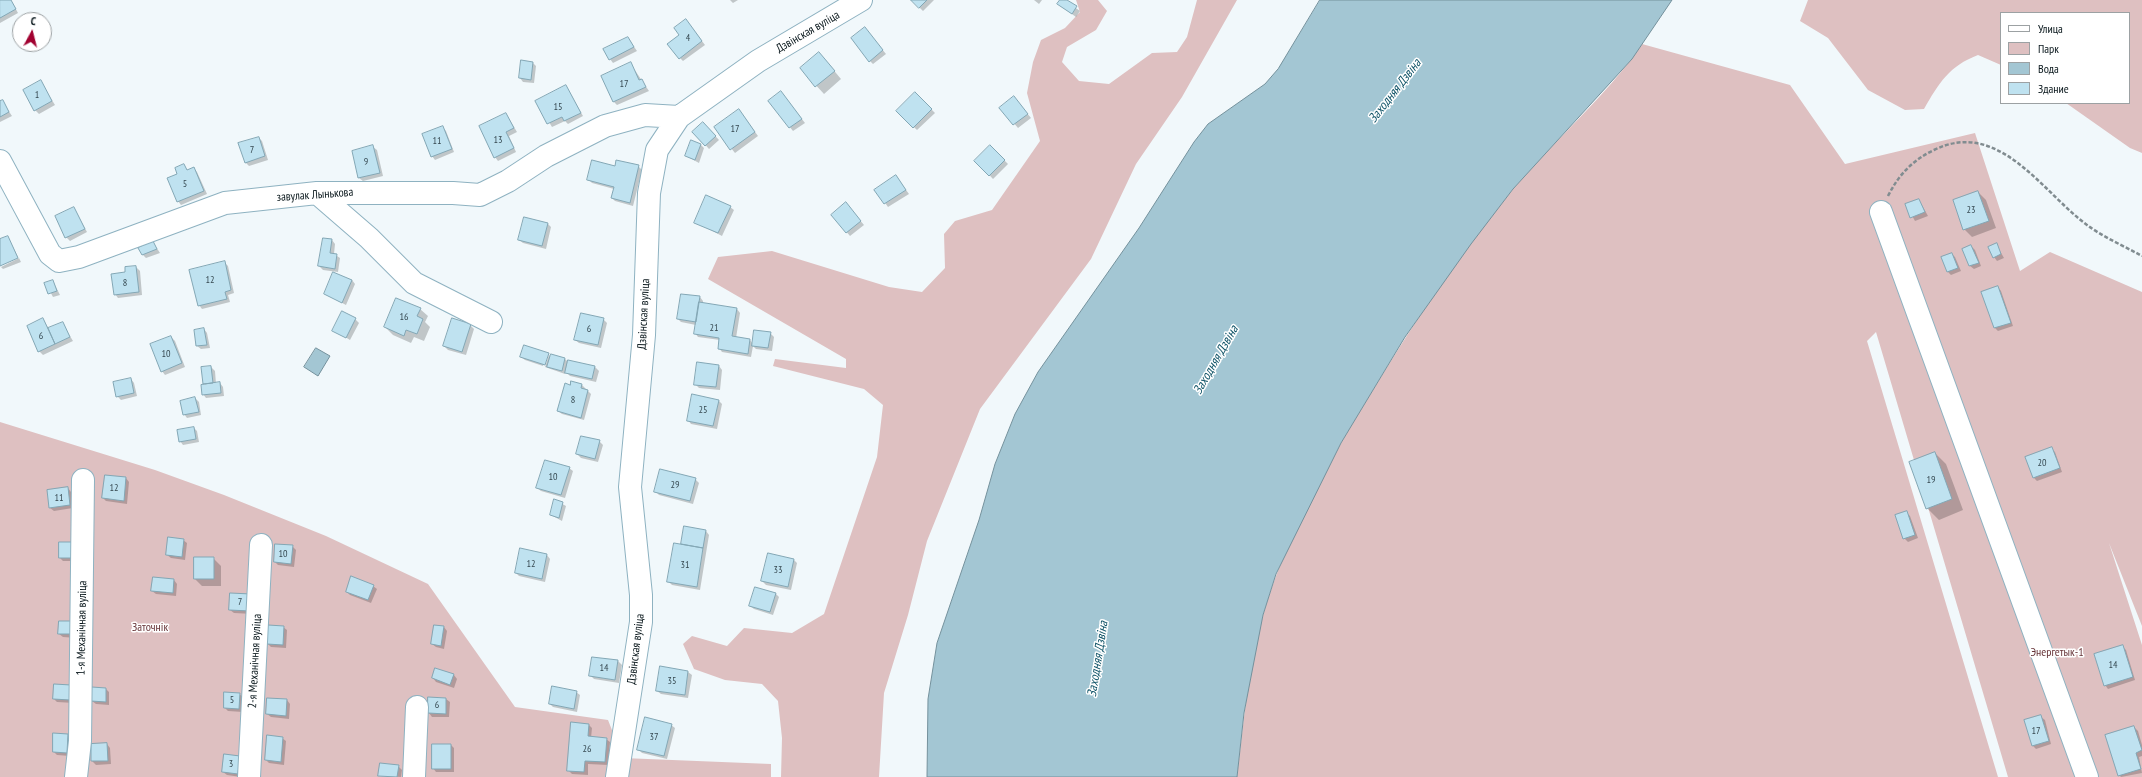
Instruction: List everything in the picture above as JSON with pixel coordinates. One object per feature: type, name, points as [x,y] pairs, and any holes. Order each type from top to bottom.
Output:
[{"type":"street","name":"Дзвінская вуліца","points":[[618,767],[642,622],[641,595],[630,487],[644,336],[649,193],[657,150],[679,117],[758,61],[861,0]]},
{"type":"street","name":"завулак Лынькова","points":[[0,161],[50,254],[59,261],[79,257],[225,203],[317,193],[453,193],[480,195],[508,181],[546,156],[605,126],[645,115],[679,117]]},
{"type":"street","points":[[317,193],[369,238],[414,283],[491,322]]},
{"type":"street","points":[[1880,212],[2087,777]]},
{"type":"street","name":"1-я Механічная вуліца","points":[[76,777],[80,741],[83,480]]},
{"type":"street","name":"2-я Механічная вуліца","points":[[249,777],[261,545]]},
{"type":"street","points":[[414,777],[417,707]]},
{"type":"path","points":[[1880,212],[1896,180],[1917,159],[1946,144],[1976,142],[2011,156],[2086,224],[2142,256]]},
{"type":"green space","points":[[1076,0],[1098,0],[1107,11],[1096,30],[1067,47],[1062,62],[1079,81],[1109,84],[1152,53],[1177,52],[1187,37],[1197,0],[1237,0],[1182,97],[1136,164],[1091,259],[980,409],[927,541],[908,615],[884,693],[879,777],[781,777],[782,738],[778,701],[762,684],[725,680],[694,669],[683,644],[692,636],[727,646],[744,628],[792,633],[824,614],[877,457],[883,405],[864,389],[773,366],[775,359],[846,368],[846,359],[708,279],[718,257],[772,251],[889,287],[922,292],[945,268],[944,234],[955,221],[992,210],[1040,141],[1027,93],[1033,62],[1041,40],[1065,28],[1080,12]]},
{"type":"green space","points":[[1808,0],[2142,0],[2142,153],[2130,148],[2067,104],[2130,104],[2130,12],[2000,12],[2000,65],[1978,55],[1968,59],[1959,64],[1946,76],[1924,109],[1905,110],[1868,90],[1828,38],[1800,21]]},
{"type":"green space","name":"Энергетык-1","points":[[1642,44],[1790,85],[1845,164],[1975,133],[2020,271],[2050,252],[2142,292],[2142,626],[2109,543],[2142,645],[2142,777],[2008,777],[1876,332],[1867,341],[1998,777],[1237,777],[1250,673],[1264,612],[1285,552],[1312,495],[1343,439],[1408,334],[1476,235],[1530,170],[1613,82]]},
{"type":"green space","name":"Заточнік","points":[[0,422],[155,470],[224,495],[326,536],[428,584],[515,707],[608,720],[623,758],[771,764],[771,777],[0,777]]},
{"type":"water","name":"Заходняя Дзвіна","points":[[1320,0],[1672,0],[1632,59],[1513,189],[1471,244],[1405,337],[1341,443],[1276,574],[1263,615],[1244,713],[1237,777],[927,777],[928,699],[937,643],[979,520],[995,464],[1015,414],[1038,372],[1139,228],[1194,142],[1208,124],[1265,84],[1278,69]]},
{"type":"water","points":[[316,348],[330,356],[318,376],[304,367]]},
{"type":"building","points":[[0,0],[11,0],[16,9],[0,18]]},
{"type":"building","points":[[911,0],[927,0],[919,8]]},
{"type":"building","points":[[1060,0],[1067,0],[1077,6],[1072,14],[1057,4]]},
{"type":"building","points":[[686,19],[702,41],[679,59],[667,44],[679,35],[674,28]]},
{"type":"building","points":[[865,27],[883,50],[869,62],[851,38]]},
{"type":"building","points":[[628,37],[634,47],[609,60],[603,49]]},
{"type":"building","points":[[819,52],[835,71],[815,87],[800,68]]},
{"type":"building","points":[[521,60],[533,62],[531,80],[519,78]]},
{"type":"building","points":[[631,62],[639,80],[642,79],[646,87],[613,102],[601,76]]},
{"type":"building","points":[[41,80],[52,101],[34,111],[23,90]]},
{"type":"building","points":[[566,85],[581,113],[564,121],[562,117],[547,124],[535,101]]},
{"type":"building","points":[[781,91],[802,119],[789,128],[768,101]]},
{"type":"building","points":[[915,92],[932,109],[913,128],[896,111]]},
{"type":"building","points":[[1014,96],[1028,114],[1013,125],[999,108]]},
{"type":"building","points":[[3,100],[9,112],[0,117],[0,101]]},
{"type":"building","points":[[739,109],[755,132],[730,150],[714,127]]},
{"type":"building","points":[[506,113],[514,128],[506,132],[514,148],[494,158],[479,126]]},
{"type":"building","points":[[703,122],[716,136],[705,146],[692,132]]},
{"type":"building","points":[[443,126],[452,149],[431,157],[422,134]]},
{"type":"building","points":[[259,137],[265,156],[245,163],[238,143]]},
{"type":"building","points":[[691,140],[701,144],[695,160],[685,156]]},
{"type":"building","points":[[373,145],[380,173],[358,178],[352,151]]},
{"type":"building","points":[[990,145],[1005,160],[989,176],[974,161]]},
{"type":"building","points":[[592,160],[615,166],[616,160],[639,165],[630,203],[611,198],[614,187],[587,180]]},
{"type":"building","points":[[184,164],[187,170],[194,167],[204,191],[177,202],[167,178],[177,174],[175,168]]},
{"type":"building","points":[[896,175],[906,190],[884,204],[874,190]]},
{"type":"building","points":[[1978,191],[1989,221],[1963,230],[1953,200]]},
{"type":"building","points":[[706,195],[731,206],[718,233],[694,223]]},
{"type":"building","points":[[1919,199],[1925,212],[1910,218],[1905,204]]},
{"type":"building","points":[[846,202],[861,221],[846,233],[831,215]]},
{"type":"building","points":[[74,207],[85,229],[65,238],[55,216]]},
{"type":"building","points":[[524,217],[548,223],[542,246],[518,240]]},
{"type":"building","points":[[8,236],[18,258],[0,266],[0,239]]},
{"type":"building","points":[[323,238],[332,239],[330,253],[337,254],[335,269],[318,266]]},
{"type":"building","points":[[153,241],[157,249],[142,255],[138,248]]},
{"type":"building","points":[[1997,243],[2001,254],[1993,258],[1988,247]]},
{"type":"building","points":[[1971,245],[1979,263],[1969,266],[1962,249]]},
{"type":"building","points":[[1952,253],[1958,268],[1947,272],[1941,257]]},
{"type":"building","points":[[225,261],[231,290],[225,292],[227,299],[198,306],[189,270]]},
{"type":"building","points":[[136,266],[139,292],[114,295],[111,274],[125,272],[125,267]]},
{"type":"building","points":[[333,272],[352,280],[342,303],[324,294]]},
{"type":"building","points":[[53,280],[57,291],[48,294],[44,283]]},
{"type":"building","points":[[1998,286],[2011,323],[1994,328],[1981,292]]},
{"type":"building","points":[[681,294],[700,296],[696,322],[677,319]]},
{"type":"building","points":[[396,298],[421,308],[417,316],[423,319],[417,334],[406,330],[404,336],[384,327]]},
{"type":"building","points":[[699,302],[737,308],[732,336],[750,339],[748,354],[718,349],[719,338],[694,334]]},
{"type":"building","points":[[342,311],[356,318],[346,338],[332,331]]},
{"type":"building","points":[[581,313],[604,318],[598,345],[574,340]]},
{"type":"building","points":[[43,318],[55,344],[38,352],[27,326]]},
{"type":"building","points":[[452,318],[471,324],[462,352],[443,346]]},
{"type":"building","points":[[63,322],[70,337],[55,344],[48,328]]},
{"type":"building","points":[[204,328],[207,345],[196,346],[194,330]]},
{"type":"building","points":[[754,330],[771,332],[768,348],[752,346]]},
{"type":"building","points":[[171,336],[182,363],[161,372],[150,344]]},
{"type":"building","points":[[524,345],[549,353],[545,365],[520,357]]},
{"type":"building","points":[[551,354],[565,358],[562,371],[547,367]]},
{"type":"building","points":[[568,360],[595,366],[592,379],[565,373]]},
{"type":"building","points":[[697,362],[719,365],[716,387],[694,385]]},
{"type":"building","points":[[211,366],[213,383],[203,384],[201,367]]},
{"type":"building","points":[[131,378],[134,393],[116,397],[113,382]]},
{"type":"building","points":[[571,381],[582,384],[581,388],[588,390],[581,418],[557,411],[565,383],[570,385]]},
{"type":"building","points":[[220,382],[221,393],[202,395],[201,385]]},
{"type":"building","points":[[692,394],[719,400],[713,426],[687,421]]},
{"type":"building","points":[[195,397],[199,412],[183,415],[180,401]]},
{"type":"building","points":[[194,427],[196,439],[179,442],[177,430]]},
{"type":"building","points":[[581,436],[600,440],[595,459],[576,454]]},
{"type":"building","points":[[2052,447],[2060,468],[2033,478],[2025,457]]},
{"type":"building","points":[[1935,452],[1952,499],[1926,509],[1909,462]]},
{"type":"building","points":[[545,460],[570,467],[561,495],[536,488]]},
{"type":"building","points":[[660,469],[696,478],[690,501],[654,492]]},
{"type":"building","points":[[105,475],[126,477],[124,501],[102,498]]},
{"type":"building","points":[[68,487],[70,505],[49,508],[47,490]]},
{"type":"building","points":[[554,499],[563,502],[559,518],[550,515]]},
{"type":"building","points":[[1907,511],[1915,535],[1903,539],[1895,515]]},
{"type":"building","points":[[684,526],[706,530],[703,548],[681,544]]},
{"type":"building","points":[[168,537],[184,539],[182,557],[166,555]]},
{"type":"building","points":[[59,542],[74,542],[74,558],[59,558]]},
{"type":"building","points":[[674,543],[703,548],[697,587],[667,582]]},
{"type":"building","points":[[275,544],[293,545],[291,564],[274,562]]},
{"type":"building","points":[[520,548],[547,554],[542,579],[515,573]]},
{"type":"building","points":[[768,553],[794,559],[788,587],[761,581]]},
{"type":"building","points":[[194,557],[214,557],[214,579],[194,579]]},
{"type":"building","points":[[351,576],[374,585],[368,600],[346,592]]},
{"type":"building","points":[[153,577],[174,579],[173,593],[151,591]]},
{"type":"building","points":[[755,587],[776,593],[770,612],[749,606]]},
{"type":"building","points":[[230,593],[251,594],[250,611],[229,610]]},
{"type":"building","points":[[59,621],[74,621],[74,634],[58,634]]},
{"type":"building","points":[[268,625],[284,626],[283,645],[267,644]]},
{"type":"building","points":[[434,625],[444,626],[441,646],[431,644]]},
{"type":"building","points":[[2123,645],[2133,677],[2104,686],[2094,654]]},
{"type":"building","points":[[592,657],[618,660],[615,680],[589,676]]},
{"type":"building","points":[[660,666],[688,671],[685,695],[656,691]]},
{"type":"building","points":[[435,668],[454,674],[450,685],[432,678]]},
{"type":"building","points":[[54,684],[71,685],[70,700],[53,699]]},
{"type":"building","points":[[552,686],[577,691],[574,709],[549,704]]},
{"type":"building","points":[[92,687],[106,688],[106,702],[91,701]]},
{"type":"building","points":[[224,692],[240,693],[239,709],[224,708]]},
{"type":"building","points":[[428,697],[446,698],[446,714],[428,713]]},
{"type":"building","points":[[267,698],[287,699],[286,716],[266,714]]},
{"type":"building","points":[[2041,715],[2049,741],[2032,746],[2024,720]]},
{"type":"building","points":[[645,717],[672,724],[664,756],[637,750]]},
{"type":"building","points":[[571,722],[589,724],[588,736],[607,738],[605,762],[585,761],[584,772],[567,771]]},
{"type":"building","points":[[2134,726],[2142,750],[2136,753],[2141,769],[2118,776],[2105,735]]},
{"type":"building","points":[[53,733],[68,734],[67,753],[53,752]]},
{"type":"building","points":[[267,735],[283,737],[281,762],[265,760]]},
{"type":"building","points":[[107,743],[108,761],[91,761],[91,744]]},
{"type":"building","points":[[432,744],[451,744],[451,769],[432,769]]},
{"type":"building","points":[[224,754],[240,756],[238,774],[222,772]]},
{"type":"building","points":[[380,763],[399,765],[397,777],[378,776]]}]
